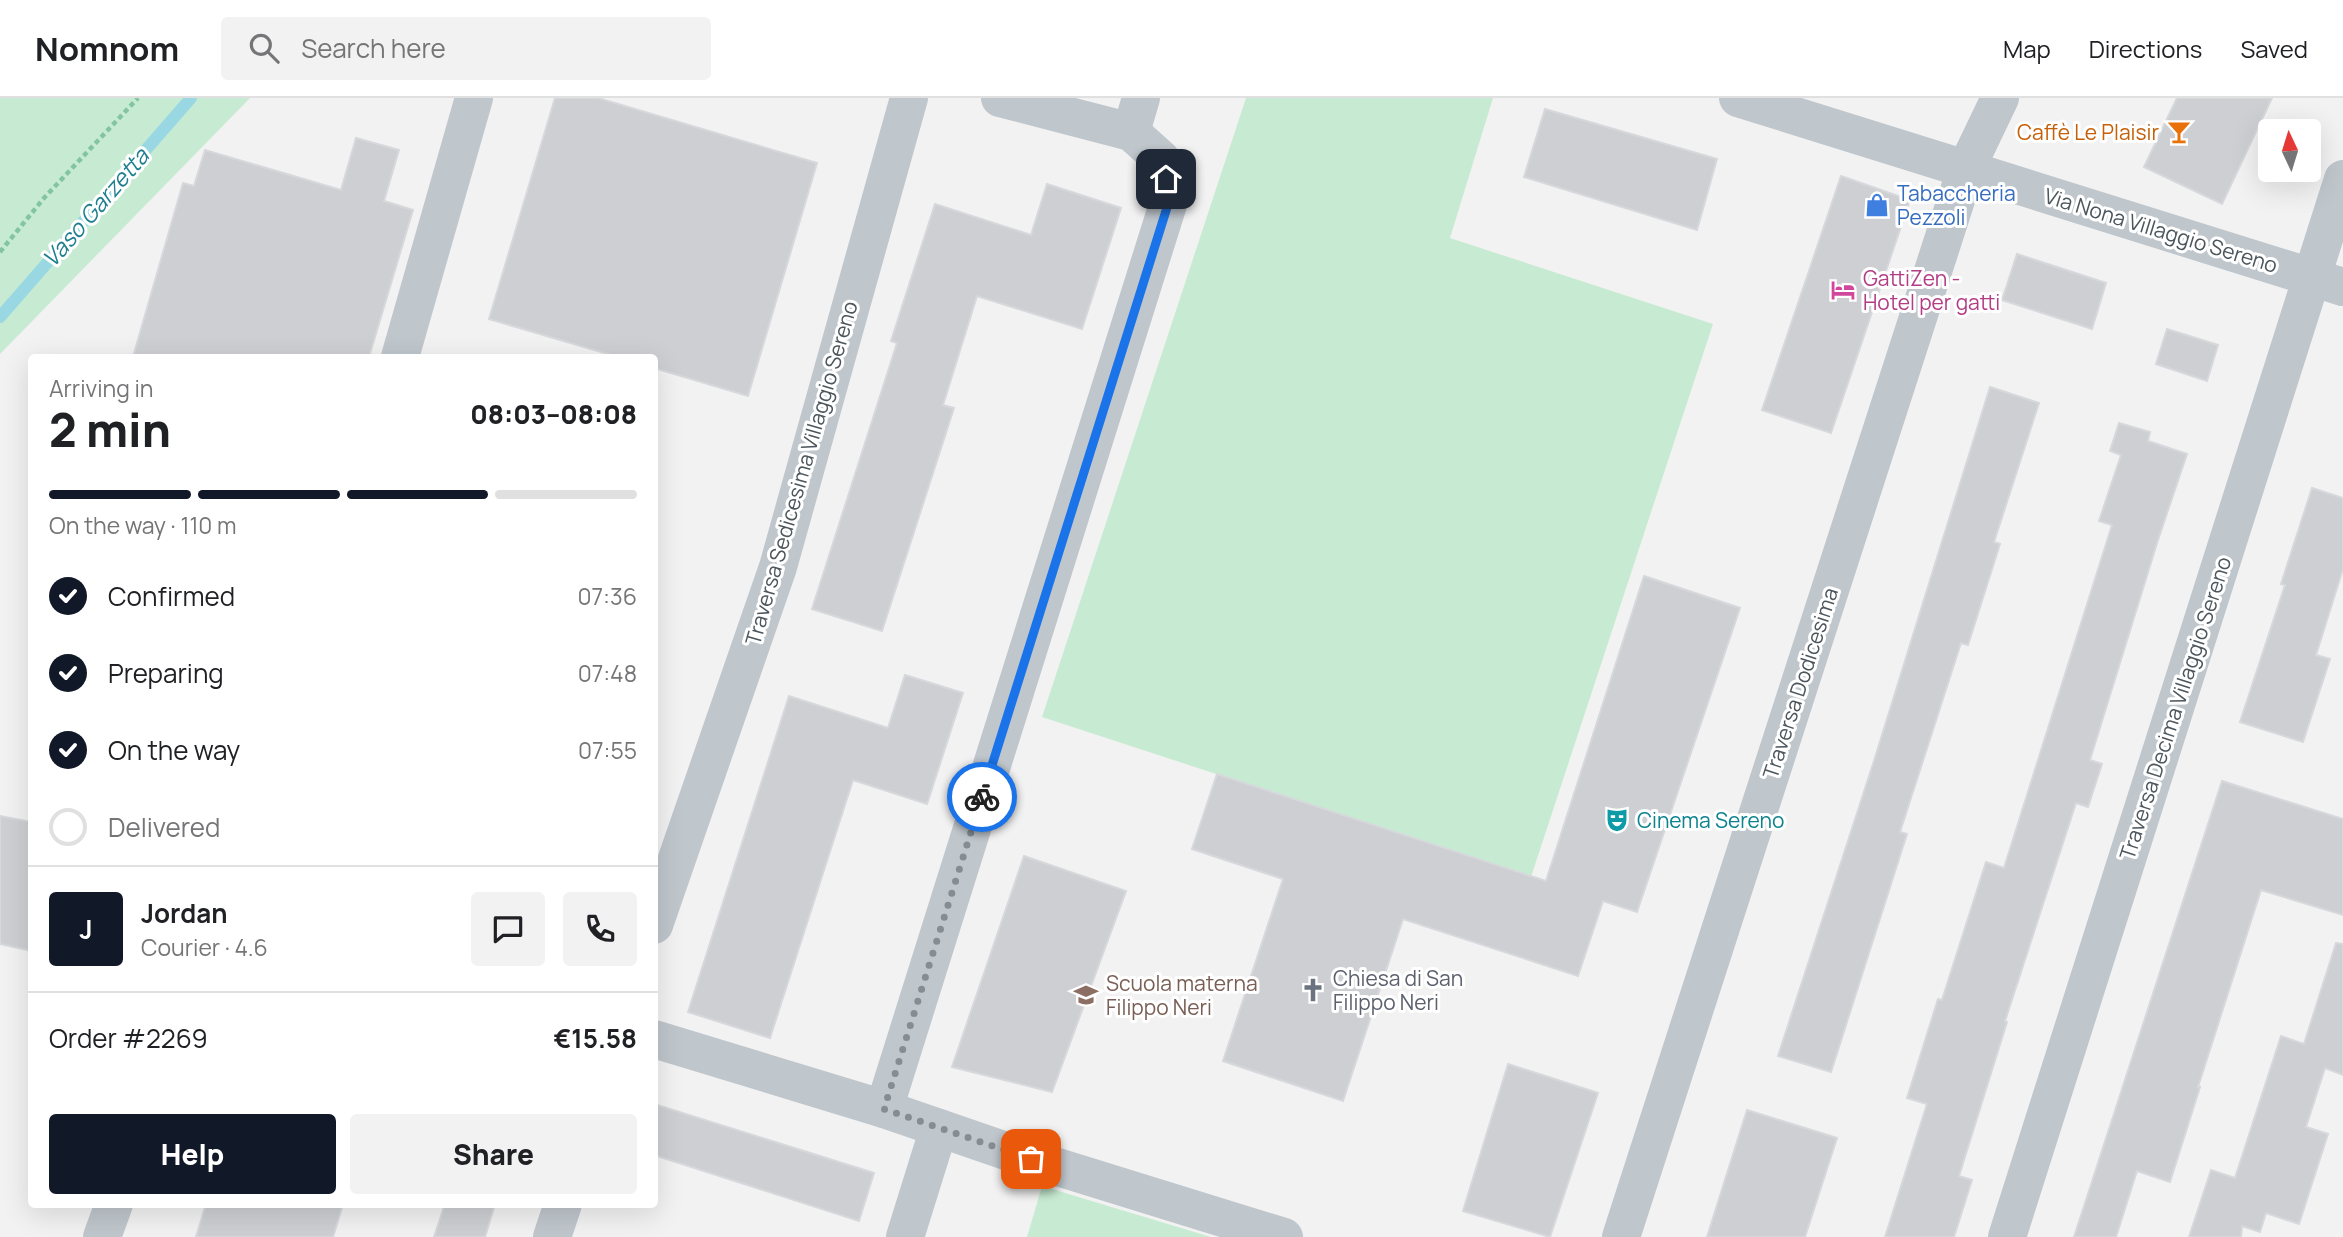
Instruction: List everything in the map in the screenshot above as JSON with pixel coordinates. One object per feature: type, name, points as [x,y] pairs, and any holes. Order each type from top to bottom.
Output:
[{"type":"street","points":[[401,354],[474,98]]},
{"type":"street","name":"Traversa Sedicesima Villaggio Sereno","points":[[658,913],[778,567],[909,98]]},
{"type":"street","points":[[884,1109],[1170,198],[1161,159],[1136,115],[1000,98]]},
{"type":"street","name":"Via Nona Villaggio Sereno","points":[[1738,98],[2327,282]]},
{"type":"street","name":"Traversa Dodicesima","points":[[1620,1237],[1966,169],[2000,98]]},
{"type":"street","name":"Traversa Decima Villaggio Sereno","points":[[2007,1237],[2327,282],[2343,178]]},
{"type":"street","points":[[658,1040],[884,1109],[1284,1237]]},
{"type":"street","points":[[905,1237],[939,1128]]},
{"type":"street","points":[[102,1237],[113,1208]]},
{"type":"street","points":[[552,1237],[562,1208]]},
{"type":"path","points":[[0,252],[44,198],[138,98]]},
{"type":"green space","points":[[0,98],[250,98],[0,354]]},
{"type":"green space","points":[[1246,98],[1493,98],[1450,238],[1713,324],[1531,877],[1042,717]]},
{"type":"green space","points":[[1042,1186],[1211,1237],[1027,1237]]},
{"type":"building","points":[[555,98],[598,98],[817,163],[748,396],[658,369],[658,354],[608,354],[489,319]]},
{"type":"building","points":[[2177,98],[2272,98],[2262,119],[2258,119],[2258,128],[2222,204],[2144,167]]},
{"type":"building","points":[[1545,109],[1717,159],[1697,230],[1524,177]]},
{"type":"building","points":[[356,138],[399,150],[384,201],[413,210],[370,354],[134,354],[183,183],[194,186],[205,150],[341,190]]},
{"type":"building","points":[[1841,176],[1910,200],[1831,433],[1762,410]]},
{"type":"building","points":[[1047,184],[1121,208],[1082,329],[977,296],[943,405],[954,408],[882,631],[812,609],[897,343],[891,341],[935,204],[1031,235]]},
{"type":"building","points":[[2017,254],[2106,283],[2092,329],[2002,300]]},
{"type":"building","points":[[2167,329],[2218,345],[2207,381],[2156,364]]},
{"type":"building","points":[[1990,387],[2039,403],[1994,542],[2000,544],[1968,645],[1961,643],[1900,832],[1907,834],[1831,1072],[1778,1056],[1873,764]]},
{"type":"building","points":[[2119,423],[2150,432],[2148,441],[2187,454],[2090,760],[2102,764],[2088,807],[2076,803],[2005,1021],[2007,1022],[1959,1176],[1972,1180],[1954,1237],[1885,1237],[1927,1104],[1907,1098],[1938,999],[1942,1000],[1986,862],[2004,868],[2112,525],[2099,521],[2121,455],[2110,451]]},
{"type":"building","points":[[2312,488],[2343,498],[2343,569],[2316,655],[2330,659],[2303,742],[2240,722],[2285,585],[2281,584]]},
{"type":"building","points":[[1644,576],[1740,608],[1637,912],[1603,901],[1578,976],[1403,919],[1343,1101],[1223,1061],[1283,879],[1192,849],[1217,774],[1546,881]]},
{"type":"building","points":[[905,675],[963,693],[927,804],[853,780],[770,1038],[688,1012],[789,696],[888,728]]},
{"type":"building","points":[[2222,781],[2343,819],[2343,915],[2261,890],[2170,1182],[2137,1171],[2116,1237],[2074,1237]]},
{"type":"building","points":[[0,816],[28,821],[28,950],[0,944]]},
{"type":"building","points":[[1024,856],[1126,891],[1052,1092],[952,1067]]},
{"type":"building","points":[[2336,943],[2343,944],[2343,1075],[2325,1068],[2306,1127],[2328,1134],[2299,1224],[2266,1213],[2260,1232],[2242,1226],[2241,1237],[2189,1237],[2211,1170],[2235,1178],[2281,1036],[2304,1044]]},
{"type":"building","points":[[1508,1064],[1598,1093],[1550,1237],[1463,1211]]},
{"type":"building","points":[[658,1105],[874,1173],[859,1221],[658,1156]]},
{"type":"building","points":[[1747,1110],[1837,1138],[1805,1237],[1707,1237]]},
{"type":"building","points":[[205,1208],[342,1208],[333,1237],[196,1237]]},
{"type":"building","points":[[444,1208],[494,1208],[485,1237],[434,1237]]},
{"type":"waterway","name":"Vaso Garzetta","points":[[0,317],[191,98]]},
{"type":"way so far","points":[[982,797],[884,1109],[1031,1159]]},
{"type":"place","name":"Caffè Le Plaisir","points":[[2179,132]]},
{"type":"place","name":"Tabaccheria Pezzoli","points":[[1877,205]]},
{"type":"place","name":"GattiZen - Hotel per gatti","points":[[1843,290]]},
{"type":"place","name":"Cinema Sereno","points":[[1617,820]]},
{"type":"place","name":"Chiesa di San Filippo Neri","points":[[1313,990]]},
{"type":"place","name":"Scuola materna Filippo Neri","points":[[1086,995]]},
{"type":"route","points":[[982,797],[1170,198],[1166,179]]}]
